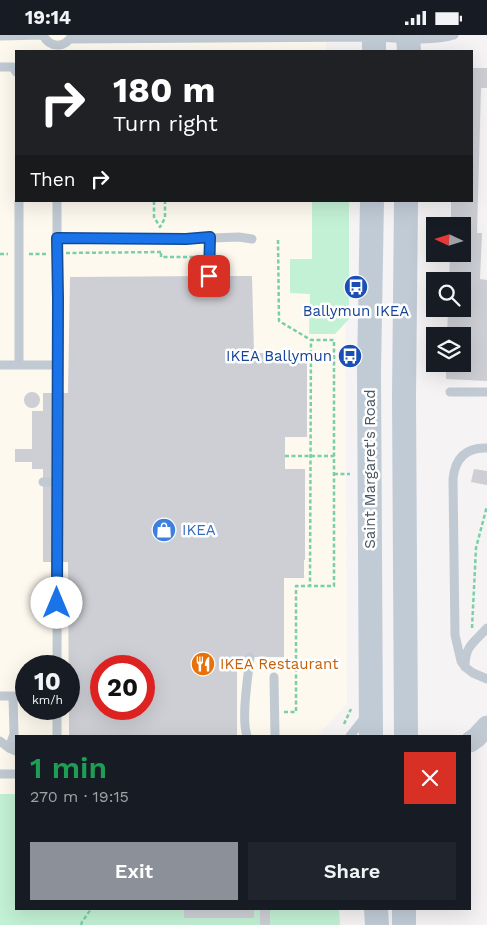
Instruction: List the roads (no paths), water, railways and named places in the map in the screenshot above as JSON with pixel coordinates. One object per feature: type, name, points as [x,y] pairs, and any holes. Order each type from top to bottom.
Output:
[{"type":"main road","name":"Saint Margaret's Road","points":[[371,735],[369,372],[372,202]]},
{"type":"main road","points":[[406,202],[404,397],[406,735]]},
{"type":"main road","points":[[376,910],[377,925]]},
{"type":"main road","points":[[404,910],[404,925]]},
{"type":"street","points":[[471,741],[487,726]]},
{"type":"lane","points":[[0,36],[43,35],[57,48],[72,37],[409,41],[444,38],[454,35]]},
{"type":"lane","points":[[0,67],[13,67],[15,70]]},
{"type":"lane","points":[[19,202],[19,365]]},
{"type":"lane","points":[[57,202],[57,655]]},
{"type":"lane","points":[[209,276],[210,237]]},
{"type":"lane","points":[[57,238],[186,239],[239,237],[252,239]]},
{"type":"lane","points":[[0,365],[58,365]]},
{"type":"lane","points":[[450,392],[487,393]]},
{"type":"lane","points":[[487,448],[471,450],[462,455],[456,463],[453,479],[455,635],[461,661],[465,667],[487,679]]},
{"type":"lane","points":[[43,482],[58,483]]},
{"type":"lane","points":[[465,667],[466,652],[487,629]]},
{"type":"lane","points":[[247,735],[245,712],[250,657]]},
{"type":"lane","points":[[274,677],[275,735]]},
{"type":"lane","points":[[0,696],[13,696],[14,734],[12,749],[0,741]]},
{"type":"lane","points":[[351,735],[363,720],[371,702]]},
{"type":"lane","points":[[57,720],[57,735]]},
{"type":"lane","points":[[0,773],[15,774]]},
{"type":"place","name":"Ballymun IKEA","points":[[356,287]]},
{"type":"place","name":"IKEA Ballymun","points":[[350,356]]},
{"type":"place","name":"IKEA","points":[[164,530]]},
{"type":"place","name":"IKEA Restaurant","points":[[203,664]]}]
